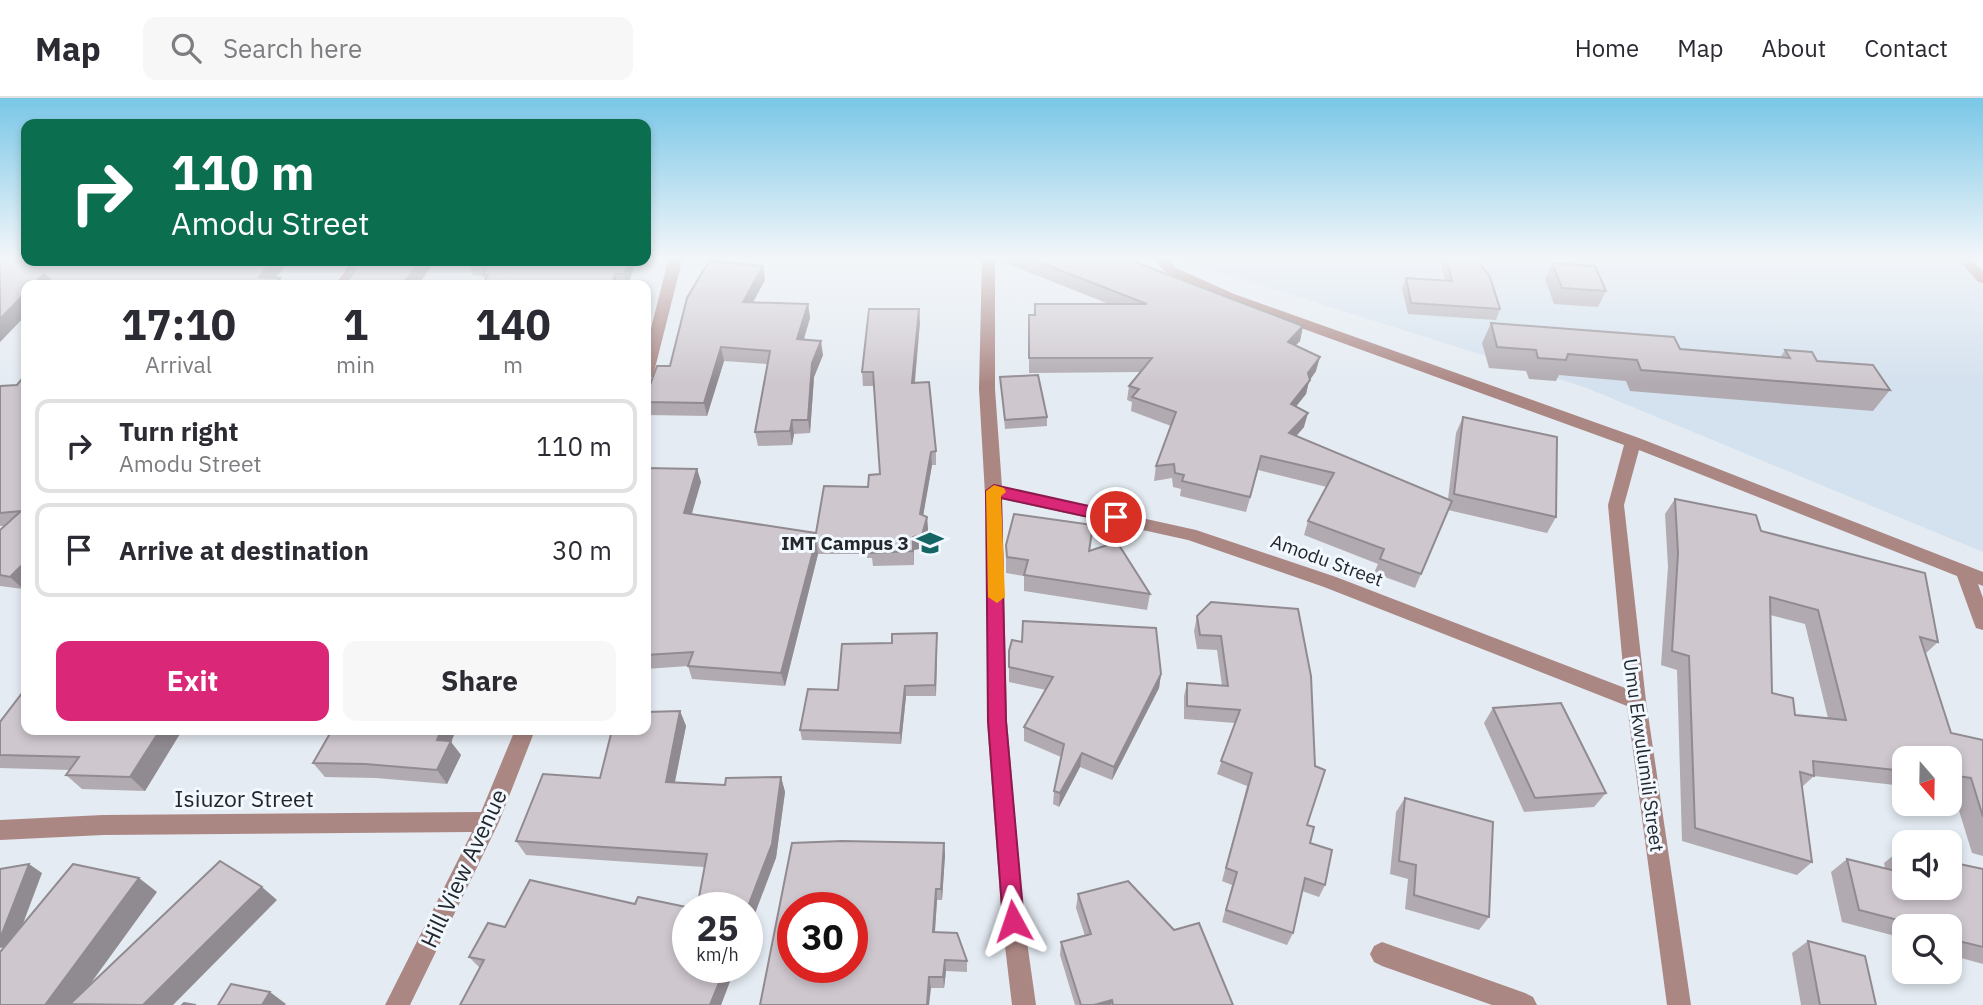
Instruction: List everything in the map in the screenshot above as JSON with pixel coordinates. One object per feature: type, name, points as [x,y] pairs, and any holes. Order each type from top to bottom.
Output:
[{"type":"street","points":[[651,356],[665,299]]},
{"type":"street","points":[[988,299],[987,389],[994,491],[997,721],[1013,921],[1024,1005]]},
{"type":"street","points":[[1235,299],[1633,442],[1983,579]]},
{"type":"street","name":"Umu Ekwulumili Street","points":[[1633,442],[1616,505],[1636,701],[1679,1005]]},
{"type":"street","name":"Amodu Street","points":[[994,491],[1190,534],[1330,582],[1636,701]]},
{"type":"street","points":[[1964,571],[1983,622]]},
{"type":"street","name":"Hill View Avenue","points":[[397,1005],[488,822],[523,735]]},
{"type":"street","name":"Isiuzor Street","points":[[0,830],[103,825],[488,822]]},
{"type":"street","points":[[1382,954],[1525,1005]]},
{"type":"shaded area","points":[[1306,299],[1983,299],[1983,552],[1587,388]]},
{"type":"building","points":[[0,299],[19,299],[0,319]]},
{"type":"building","points":[[687,299],[744,299],[743,302],[808,304],[797,339],[821,341],[812,363],[808,420],[792,420],[790,431],[755,432],[770,351],[721,347],[704,403],[651,402],[651,382],[657,366],[670,366]]},
{"type":"building","points":[[1135,299],[1233,299],[1303,326],[1288,342],[1320,357],[1308,373],[1310,380],[1291,404],[1308,413],[1289,433],[1452,501],[1421,574],[1380,559],[1384,549],[1308,521],[1334,473],[1261,456],[1250,497],[1182,481],[1184,475],[1175,473],[1174,464],[1156,466],[1176,412],[1132,397],[1139,389],[1129,386],[1152,358],[1029,358],[1029,315],[1035,315],[1035,304],[1147,304]]},
{"type":"building","points":[[1410,299],[1497,299],[1500,309],[1411,303]]},
{"type":"building","points":[[869,309],[919,309],[912,383],[929,382],[936,451],[931,452],[920,514],[927,517],[922,535],[913,537],[913,551],[871,553],[872,544],[865,544],[865,541],[816,540],[781,673],[688,666],[693,652],[651,655],[651,468],[697,469],[684,513],[816,533],[824,486],[868,487],[869,475],[880,474],[873,372],[862,372]]},
{"type":"building","points":[[1491,323],[1674,337],[1680,349],[1790,358],[1785,350],[1812,352],[1817,361],[1873,365],[1890,390],[1641,370],[1637,360],[1568,354],[1566,360],[1538,358],[1536,350],[1497,347]]},
{"type":"building","points":[[1038,375],[1047,417],[1005,420],[1000,377]]},
{"type":"building","points":[[21,380],[21,511],[0,513],[0,386],[17,385]]},
{"type":"building","points":[[1463,417],[1557,437],[1556,517],[1454,494]]},
{"type":"building","points":[[1675,499],[1756,515],[1761,531],[1925,573],[1938,642],[1920,637],[1951,733],[1983,740],[1983,817],[1971,778],[1962,777],[1962,746],[1892,746],[1892,770],[1813,761],[1814,776],[1800,772],[1812,862],[1695,828],[1689,656],[1672,651],[1678,553]],"holes":[[[1770,597],[1818,610],[1846,720],[1795,715],[1793,698],[1772,693]]]},
{"type":"building","points":[[21,511],[21,566],[10,577],[0,575],[0,530]]},
{"type":"building","points":[[1014,514],[1093,525],[1089,551],[1117,542],[1150,594],[1024,575],[1028,560],[1007,557],[1006,545]]},
{"type":"building","points":[[1211,602],[1298,609],[1311,676],[1315,766],[1325,770],[1307,825],[1314,827],[1310,843],[1332,850],[1325,885],[1305,878],[1293,933],[1226,910],[1237,872],[1226,868],[1252,773],[1221,761],[1240,710],[1187,706],[1187,683],[1228,686],[1221,636],[1200,635],[1197,616]]},
{"type":"building","points":[[1023,621],[1156,628],[1161,674],[1114,767],[1082,753],[1060,793],[1054,791],[1064,744],[1024,727],[1053,677],[1009,667],[1012,640],[1022,642]]},
{"type":"building","points":[[937,633],[935,685],[905,686],[900,733],[800,730],[808,689],[838,690],[842,644],[892,643],[892,634]]},
{"type":"building","points":[[21,695],[21,735],[157,735],[130,777],[66,775],[79,757],[0,755],[0,722]]},
{"type":"building","points":[[1561,703],[1606,793],[1535,798],[1493,708]]},
{"type":"building","points":[[680,711],[666,782],[725,785],[726,778],[781,777],[772,844],[754,892],[700,892],[707,854],[516,841],[543,774],[600,778],[611,735],[651,735],[651,712]]},
{"type":"building","points":[[329,735],[439,735],[437,740],[451,741],[437,770],[313,763]]},
{"type":"building","points":[[1405,798],[1493,822],[1489,917],[1414,895],[1416,865],[1399,861]]},
{"type":"building","points":[[792,843],[944,843],[941,889],[936,889],[933,932],[957,933],[967,961],[945,960],[943,977],[929,977],[927,1005],[760,1005],[777,919],[777,983],[868,983],[868,892],[782,892]]},
{"type":"building","points":[[1847,859],[1892,870],[1892,900],[1962,900],[1962,865],[1983,869],[1983,947],[1962,942],[1962,914],[1892,914],[1892,919],[1859,910]]},
{"type":"building","points":[[220,861],[262,887],[143,1005],[70,1004]]},
{"type":"building","points":[[29,864],[1,936],[0,937],[0,869]]},
{"type":"building","points":[[73,864],[139,878],[45,1005],[0,1005],[0,952]]},
{"type":"building","points":[[530,880],[635,904],[638,897],[672,904],[672,983],[719,983],[710,1005],[460,1005],[484,960],[469,957],[488,923],[505,927]]},
{"type":"building","points":[[1128,881],[1174,930],[1199,923],[1233,1005],[1113,1005],[1112,1000],[1081,1005],[1061,942],[1091,934],[1078,894]]},
{"type":"building","points":[[1808,941],[1865,956],[1876,1005],[1820,1005]]},
{"type":"building","points":[[231,984],[270,992],[262,1005],[218,1005]]},
{"type":"slow traffic","points":[[997,597],[994,491],[998,492]]},
{"type":"place","name":"IMT Campus 3","points":[[930,543]]},
{"type":"route","points":[[1013,921],[997,721],[994,491],[1116,517]]}]
